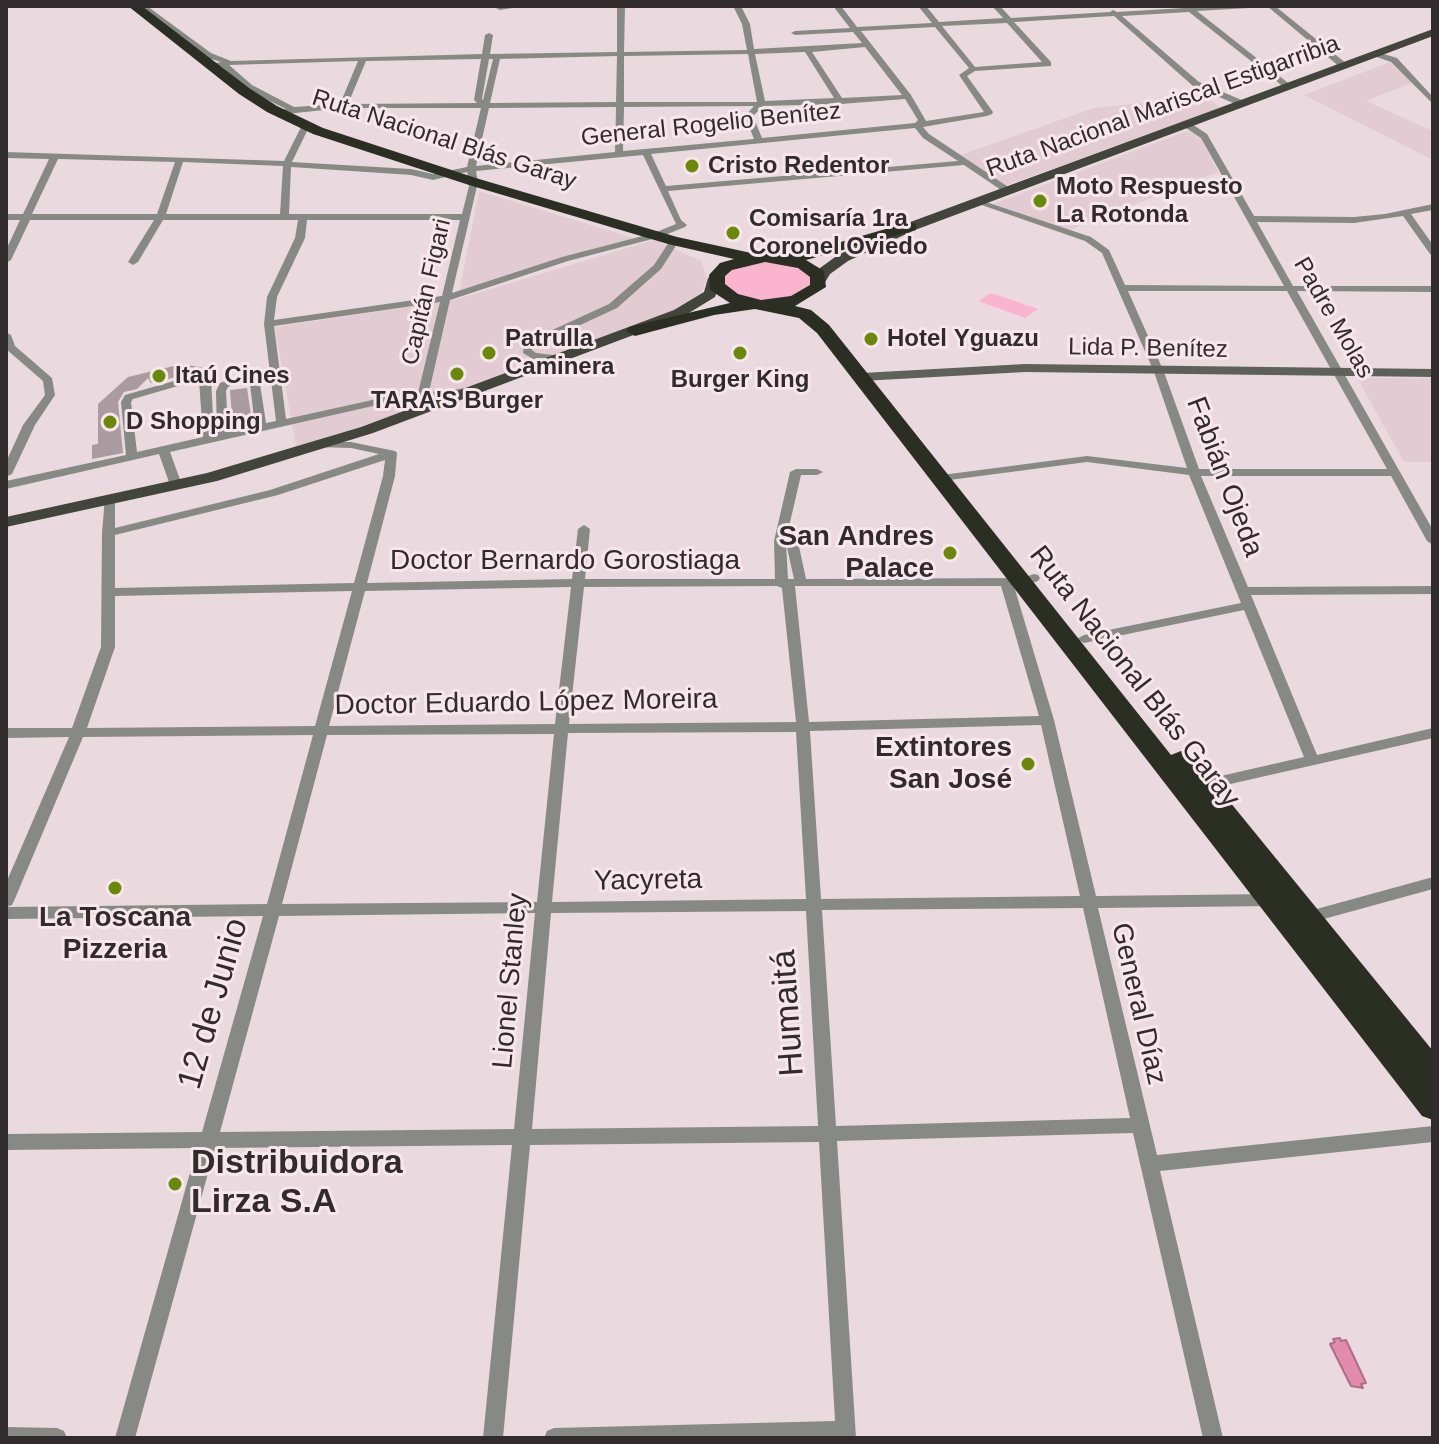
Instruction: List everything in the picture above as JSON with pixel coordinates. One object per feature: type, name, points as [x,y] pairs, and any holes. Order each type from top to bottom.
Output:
[{"type":"highway","name":"Ruta Nacional Blás Garay","points":[[134,6],[306,125],[446,174],[472,176],[674,241],[704,255],[714,266],[716,286],[732,298],[795,310],[818,324],[867,376],[948,478],[1021,581],[1298,920],[1433,1072]]},
{"type":"highway","points":[[716,277],[726,266],[751,258],[821,253],[910,227]]},
{"type":"highway","name":"Ruta Nacional Blás Garay","points":[[674,241],[751,258]]},
{"type":"highway","name":"Ruta Nacional Blás Garay","points":[[778,258],[812,269],[812,290],[867,376]]},
{"type":"highway","points":[[635,331],[713,310],[767,305],[812,290]]},
{"type":"highway","name":"Ruta Nacional Blás Garay","points":[[1021,581],[1084,639],[1192,787]]},
{"type":"highway","name":"Ruta Nacional Blás Garay","points":[[1298,920],[1432,1103]]},
{"type":"main road","name":"Ruta Nacional Mariscal Estigarribia","points":[[812,290],[832,264],[910,227],[1433,32]]},
{"type":"main road","points":[[6,522],[176,485],[321,445],[420,404],[474,390],[635,331],[697,304],[710,294],[716,277]]},
{"type":"street","points":[[143,6],[222,64],[870,47]]},
{"type":"street","points":[[500,8],[520,6]]},
{"type":"street","points":[[619,154],[621,6]]},
{"type":"street","points":[[737,6],[746,24],[761,104]]},
{"type":"street","points":[[837,6],[859,29]]},
{"type":"street","points":[[848,6],[870,47],[908,97],[922,121],[917,125],[926,136],[1007,190]]},
{"type":"street","points":[[922,6],[973,69],[1048,64],[996,6]]},
{"type":"street","points":[[1107,6],[1196,84],[1241,103]]},
{"type":"street","points":[[795,33],[1187,7],[1249,6]]},
{"type":"street","points":[[1271,6],[1344,66]]},
{"type":"street","points":[[1187,7],[1288,86]]},
{"type":"street","points":[[485,104],[478,100],[489,35]]},
{"type":"street","points":[[807,50],[841,102]]},
{"type":"street","points":[[1377,54],[1394,60],[1433,102]]},
{"type":"street","points":[[485,104],[490,99],[497,57]]},
{"type":"street","points":[[343,106],[363,59]]},
{"type":"street","name":"General Rogelio Benítez","points":[[472,176],[619,154],[981,117],[989,112],[963,75],[973,69]]},
{"type":"street","points":[[286,111],[343,106],[761,104],[908,97]]},
{"type":"street","name":"Capitán Figari","points":[[420,404],[466,217],[485,104]]},
{"type":"street","points":[[759,140],[749,119],[761,104]]},
{"type":"street","name":"Padre Molas","points":[[1186,124],[1204,136],[1433,541]]},
{"type":"street","points":[[284,218],[287,164],[306,125]]},
{"type":"street","points":[[269,324],[447,298],[682,225],[677,221],[646,151]]},
{"type":"street","points":[[6,155],[287,164],[411,172],[433,177],[446,174]]},
{"type":"street","points":[[6,260],[55,156]]},
{"type":"street","points":[[133,262],[160,218],[180,159]]},
{"type":"street","points":[[664,189],[964,163]]},
{"type":"street","name":"Fabián Ojeda","points":[[977,202],[1101,246],[1159,372],[1194,472],[1312,760]]},
{"type":"street","points":[[1253,219],[1354,220],[1433,207]]},
{"type":"street","points":[[1406,213],[1433,252]]},
{"type":"street","points":[[6,217],[466,217]]},
{"type":"street","points":[[281,421],[269,324],[272,297],[300,238],[303,218]]},
{"type":"street","points":[[558,358],[533,356],[527,351],[528,345],[613,306],[658,267],[674,241]]},
{"type":"street","points":[[1122,288],[1433,289]]},
{"type":"street","points":[[6,335],[10,347],[48,380],[50,395],[29,425],[6,474]]},
{"type":"street","name":"Lida P. Benítez","points":[[867,376],[1025,368],[1433,373]]},
{"type":"street","points":[[132,456],[126,402],[129,397],[199,377],[206,379],[209,438]]},
{"type":"street","points":[[223,435],[221,391],[224,385],[233,381],[252,380],[261,426]]},
{"type":"street","points":[[6,485],[281,421],[395,398],[420,404]]},
{"type":"street","points":[[321,445],[351,445],[391,453]]},
{"type":"street","points":[[163,449],[176,485]]},
{"type":"street","points":[[108,533],[274,493],[391,453]]},
{"type":"street","name":"12 de Junio","points":[[125,1438],[273,910],[389,476],[391,453]]},
{"type":"street","points":[[948,478],[1087,459],[1194,472],[1394,473]]},
{"type":"street","points":[[790,584],[782,533],[796,472],[817,472]]},
{"type":"street","points":[[6,901],[77,735],[108,647],[109,500]]},
{"type":"street","name":"Lionel Stanley","points":[[493,1438],[561,729],[584,529]]},
{"type":"street","points":[[782,533],[791,537],[790,584]]},
{"type":"street","name":"Doctor Bernardo Gorostiaga","points":[[108,592],[576,583],[1021,581]]},
{"type":"street","name":"General Díaz","points":[[1021,581],[1047,720],[1213,1438]]},
{"type":"street","name":"Humaitá","points":[[790,584],[803,727],[846,1434]]},
{"type":"street","points":[[1243,591],[1433,590]]},
{"type":"street","points":[[1084,639],[1248,605]]},
{"type":"street","name":"Doctor Eduardo López Moreira","points":[[6,733],[77,735],[803,727],[1047,720]]},
{"type":"street","points":[[1192,787],[1433,733]]},
{"type":"street","points":[[1298,920],[1433,883]]},
{"type":"street","name":"Yacyreta","points":[[6,913],[1280,898]]},
{"type":"street","points":[[6,1142],[827,1134],[1139,1125]]},
{"type":"street","points":[[1148,1164],[1433,1134]]},
{"type":"street","points":[[554,1438],[846,1434]]},
{"type":"street","points":[[6,1437],[57,1438]]},
{"type":"shaded area","points":[[1390,62],[1412,83],[1366,101],[1433,131],[1433,160],[1304,95]]},
{"type":"shaded area","points":[[1206,96],[1220,108],[1007,185],[960,155],[1094,108]]},
{"type":"shaded area","points":[[1187,131],[1200,135],[1218,172],[1067,231],[993,204]]},
{"type":"shaded area","points":[[479,191],[637,239],[459,293]]},
{"type":"shaded area","points":[[654,240],[701,261],[707,278],[701,294],[687,306],[429,404],[296,447],[275,327],[457,299]]},
{"type":"shaded area","points":[[765,260],[794,265],[811,277],[812,284],[797,296],[768,302],[737,297],[721,284],[727,270]]},
{"type":"shaded area","points":[[991,293],[1038,309],[1025,318],[978,301]]},
{"type":"shaded area","points":[[1357,378],[1433,378],[1433,462],[1404,462]]},
{"type":"shaded area","points":[[1340,1338],[1341,1341],[1346,1340],[1366,1383],[1361,1384],[1363,1388],[1351,1386],[1330,1344],[1335,1342],[1333,1339]]},
{"type":"building","name":"D Shopping","points":[[182,364],[210,369],[151,383],[148,378],[137,389],[124,392],[118,402],[123,453],[92,459],[92,445],[98,444],[98,404],[128,377]]},
{"type":"building","points":[[247,388],[251,415],[232,417],[230,390]]},
{"type":"place","name":"Cristo Redentor","points":[[692,166]]},
{"type":"place","name":"Moto Respuesto La Rotonda","points":[[1040,201]]},
{"type":"place","name":"Comisaría 1ra Coronel Oviedo","points":[[733,233]]},
{"type":"place","name":"Hotel Yguazu","points":[[871,339]]},
{"type":"place","name":"Patrulla Caminera","points":[[489,353]]},
{"type":"place","name":"Burger King","points":[[740,353]]},
{"type":"place","name":"TARA'S Burger","points":[[457,374]]},
{"type":"place","name":"Itaú Cines","points":[[159,376]]},
{"type":"place","name":"D Shopping","points":[[110,422]]},
{"type":"place","name":"San Andres Palace","points":[[950,553]]},
{"type":"place","name":"Extintores San José","points":[[1028,764]]},
{"type":"place","name":"La Toscana Pizzeria","points":[[115,888]]},
{"type":"place","name":"Distribuidora Lirza S.A","points":[[175,1184]]}]
